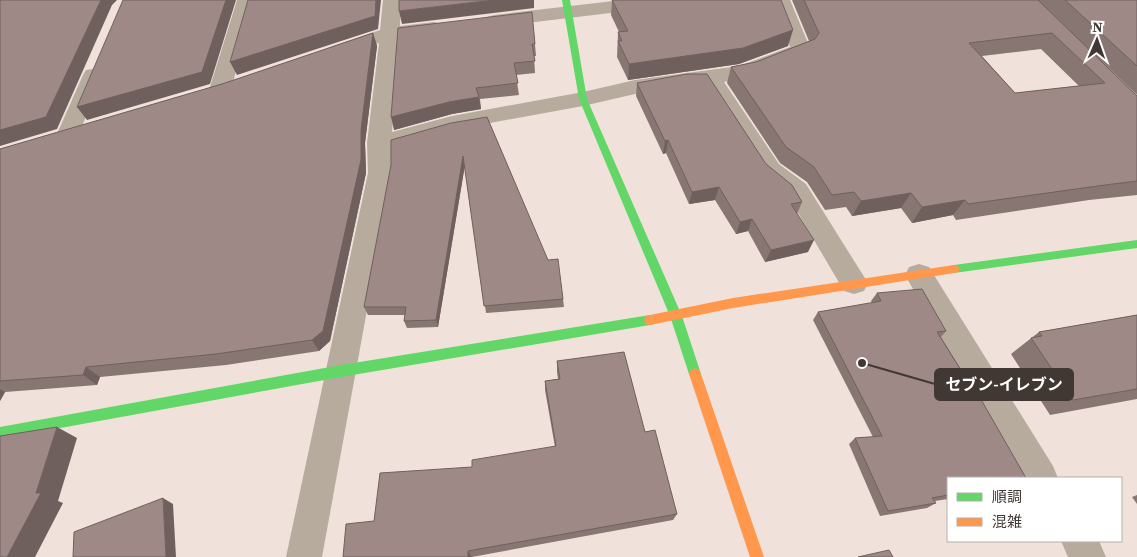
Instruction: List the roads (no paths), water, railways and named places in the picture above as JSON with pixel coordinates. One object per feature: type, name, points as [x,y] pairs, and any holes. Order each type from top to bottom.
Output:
[{"type":"street","points":[[220,89],[246,0]]},
{"type":"street","points":[[304,557],[380,173],[380,143],[391,33],[392,0]]},
{"type":"street","points":[[319,57],[391,33],[467,24],[567,6],[669,0]]},
{"type":"street","points":[[380,143],[452,123],[684,79],[711,78],[744,72],[801,50],[781,0]]},
{"type":"street","points":[[567,6],[583,99],[676,316],[757,557]]},
{"type":"street","points":[[96,127],[57,138],[101,58]]},
{"type":"street","points":[[711,78],[771,170],[796,190],[854,283]]},
{"type":"street","points":[[0,433],[340,371],[676,316],[733,302],[854,283],[1137,244]]},
{"type":"street","points":[[919,275],[1040,477]]},
{"type":"street","points":[[1080,542],[1088,557]]},
{"type":"place","name":"セブン-イレブン","points":[[862,363]]}]
